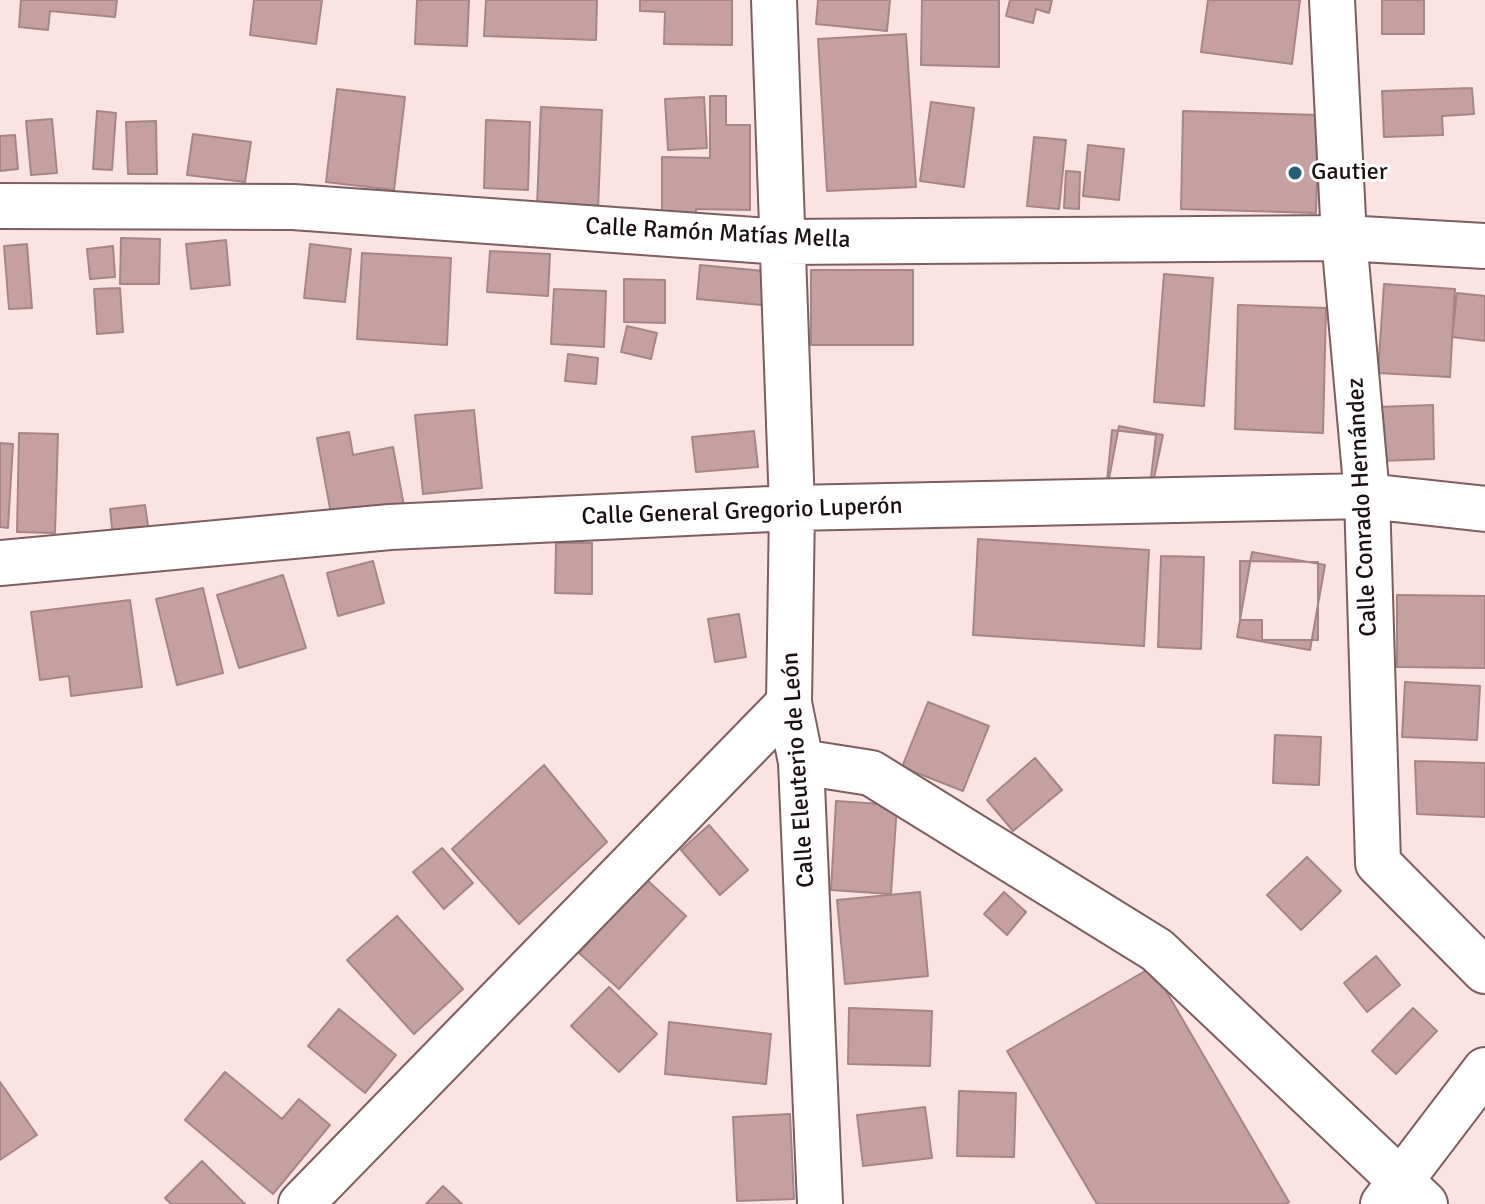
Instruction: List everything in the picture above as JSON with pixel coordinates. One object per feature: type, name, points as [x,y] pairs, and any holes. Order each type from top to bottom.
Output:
[{"type":"street","name":"Calle Eleuterio de León","points":[[774,0],[792,508],[789,703],[801,762],[820,1204]]},
{"type":"street","name":"Calle Conrado Hernández","points":[[1332,0],[1344,238],[1367,496],[1378,863],[1485,971]]},
{"type":"street","name":"Calle Ramón Matías Mella","points":[[0,206],[293,207],[782,242],[1344,238],[1485,246]]},
{"type":"street","name":"Calle General Gregorio Luperón","points":[[0,563],[390,527],[792,508],[1367,496],[1485,509]]},
{"type":"street","points":[[301,1204],[789,703]]},
{"type":"street","points":[[801,762],[871,773],[1157,950],[1404,1197],[1485,1070]]},
{"type":"building","points":[[21,0],[117,0],[115,17],[50,11],[48,30],[19,27]]},
{"type":"building","points":[[254,0],[322,0],[316,44],[250,35]]},
{"type":"building","points":[[417,0],[469,0],[467,46],[415,44]]},
{"type":"building","points":[[486,0],[597,0],[596,40],[484,36]]},
{"type":"building","points":[[640,0],[732,0],[732,45],[664,44],[665,12],[640,11]]},
{"type":"building","points":[[818,0],[890,0],[887,31],[816,24]]},
{"type":"building","points":[[922,0],[999,0],[999,67],[921,65]]},
{"type":"building","points":[[1010,0],[1052,0],[1049,13],[1036,9],[1033,23],[1006,16]]},
{"type":"building","points":[[1208,0],[1300,0],[1292,64],[1201,52]]},
{"type":"building","points":[[1382,0],[1424,0],[1424,34],[1382,34]]},
{"type":"building","points":[[906,34],[916,187],[827,191],[818,39]]},
{"type":"building","points":[[1472,88],[1474,114],[1442,116],[1443,135],[1384,137],[1382,91]]},
{"type":"building","points":[[337,89],[405,97],[394,190],[326,182]]},
{"type":"building","points":[[710,96],[726,96],[726,125],[750,125],[750,210],[696,209],[696,217],[662,217],[662,157],[710,158]]},
{"type":"building","points":[[704,97],[707,148],[668,150],[665,99]]},
{"type":"building","points":[[931,102],[974,108],[964,187],[920,181]]},
{"type":"building","points":[[541,107],[602,110],[598,209],[537,206]]},
{"type":"building","points":[[97,111],[116,113],[112,170],[93,169]]},
{"type":"building","points":[[1183,111],[1319,115],[1316,213],[1181,209]]},
{"type":"building","points":[[52,119],[57,173],[31,175],[26,121]]},
{"type":"building","points":[[486,120],[530,122],[528,190],[484,188]]},
{"type":"building","points":[[156,121],[157,174],[128,174],[126,122]]},
{"type":"building","points":[[193,134],[251,142],[245,182],[187,175]]},
{"type":"building","points":[[15,135],[18,169],[0,171],[0,136]]},
{"type":"building","points":[[1034,137],[1066,140],[1059,209],[1027,206]]},
{"type":"building","points":[[1088,145],[1124,149],[1119,200],[1083,196]]},
{"type":"building","points":[[1066,171],[1080,172],[1079,209],[1064,208]]},
{"type":"building","points":[[121,238],[160,239],[159,284],[120,284]]},
{"type":"building","points":[[226,240],[230,285],[191,289],[186,244]]},
{"type":"building","points":[[27,244],[32,308],[9,309],[4,246]]},
{"type":"building","points":[[310,244],[351,249],[345,302],[304,298]]},
{"type":"building","points":[[113,246],[115,277],[90,279],[87,249]]},
{"type":"building","points":[[490,251],[550,254],[548,296],[487,292]]},
{"type":"building","points":[[362,253],[451,258],[447,345],[357,339]]},
{"type":"building","points":[[700,265],[764,271],[762,305],[697,299]]},
{"type":"building","points":[[811,270],[913,270],[913,345],[811,345]]},
{"type":"building","points":[[1164,274],[1213,278],[1204,406],[1154,402]]},
{"type":"building","points":[[624,279],[665,280],[665,323],[624,322]]},
{"type":"building","points":[[1384,284],[1455,289],[1450,377],[1378,373]]},
{"type":"building","points":[[120,288],[123,332],[97,334],[94,289]]},
{"type":"building","points":[[554,289],[606,291],[604,347],[551,344]]},
{"type":"building","points":[[1457,293],[1485,296],[1485,341],[1452,337]]},
{"type":"building","points":[[1238,305],[1326,308],[1323,433],[1235,429]]},
{"type":"building","points":[[627,326],[657,333],[651,359],[621,352]]},
{"type":"building","points":[[568,354],[598,358],[596,384],[565,381]]},
{"type":"building","points":[[1433,405],[1434,459],[1379,461],[1377,407]]},
{"type":"building","points":[[474,410],[482,488],[423,494],[415,415]]},
{"type":"building","points":[[1119,426],[1163,435],[1151,493],[1108,484]]},
{"type":"building","points":[[1112,430],[1156,435],[1150,486],[1107,481]]},
{"type":"building","points":[[754,431],[758,467],[696,472],[692,437]]},
{"type":"building","points":[[349,432],[353,455],[393,447],[404,506],[332,519],[317,438]]},
{"type":"building","points":[[19,433],[58,434],[55,533],[17,532]]},
{"type":"building","points":[[0,443],[13,444],[8,528],[0,527]]},
{"type":"building","points":[[145,505],[149,533],[113,537],[110,509]]},
{"type":"building","points":[[978,539],[1149,550],[1144,646],[973,635]]},
{"type":"building","points":[[556,543],[592,543],[592,594],[555,593]]},
{"type":"building","points":[[1252,552],[1325,565],[1310,650],[1237,637]]},
{"type":"building","points":[[1161,556],[1204,557],[1201,649],[1158,647]]},
{"type":"building","points":[[373,561],[384,603],[338,616],[327,573]]},
{"type":"building","points":[[1240,561],[1318,562],[1318,640],[1262,640],[1262,620],[1240,620]]},
{"type":"building","points":[[283,575],[306,648],[239,668],[217,595]]},
{"type":"building","points":[[203,588],[223,673],[177,685],[156,599]]},
{"type":"building","points":[[1397,595],[1485,596],[1485,668],[1397,667]]},
{"type":"building","points":[[130,600],[142,687],[71,696],[69,676],[40,680],[31,612]]},
{"type":"building","points":[[739,614],[746,657],[715,662],[708,619]]},
{"type":"building","points":[[1405,682],[1480,686],[1477,740],[1402,737]]},
{"type":"building","points":[[928,702],[989,726],[963,791],[902,767]]},
{"type":"building","points":[[1275,735],[1321,737],[1319,785],[1273,783]]},
{"type":"building","points":[[1035,758],[1062,790],[1013,831],[987,800]]},
{"type":"building","points":[[1415,761],[1485,763],[1485,817],[1417,814]]},
{"type":"building","points":[[544,765],[607,842],[519,924],[452,849]]},
{"type":"building","points":[[836,801],[897,805],[891,894],[831,890]]},
{"type":"building","points":[[709,825],[748,870],[720,895],[681,850]]},
{"type":"building","points":[[442,848],[473,883],[444,909],[413,872]]},
{"type":"building","points":[[1307,857],[1341,891],[1301,930],[1267,895]]},
{"type":"building","points":[[646,879],[686,916],[619,989],[579,953]]},
{"type":"building","points":[[920,892],[928,976],[845,984],[837,900]]},
{"type":"building","points":[[1004,892],[1026,912],[1007,935],[984,914]]},
{"type":"building","points":[[397,916],[463,989],[414,1034],[347,960]]},
{"type":"building","points":[[1376,956],[1400,985],[1367,1012],[1344,983]]},
{"type":"building","points":[[1152,967],[1289,1202],[1097,1204],[1007,1051]]},
{"type":"building","points":[[609,987],[657,1034],[619,1072],[571,1026]]},
{"type":"building","points":[[849,1008],[932,1011],[930,1066],[848,1064]]},
{"type":"building","points":[[1413,1008],[1437,1031],[1396,1074],[1372,1051]]},
{"type":"building","points":[[339,1009],[396,1055],[365,1093],[308,1046]]},
{"type":"building","points":[[669,1022],[771,1034],[766,1084],[665,1074]]},
{"type":"building","points":[[225,1072],[282,1119],[299,1099],[330,1125],[273,1194],[185,1120]]},
{"type":"building","points":[[0,1082],[37,1135],[0,1160]]},
{"type":"building","points":[[959,1091],[1016,1093],[1014,1157],[957,1156]]},
{"type":"building","points":[[925,1107],[932,1158],[863,1166],[857,1115]]},
{"type":"building","points":[[790,1114],[794,1199],[737,1201],[733,1117]]},
{"type":"building","points":[[202,1161],[245,1204],[171,1204],[165,1198]]},
{"type":"building","points":[[443,1186],[462,1204],[426,1204]]},
{"type":"place","name":"Gautier","points":[[1295,173]]}]
